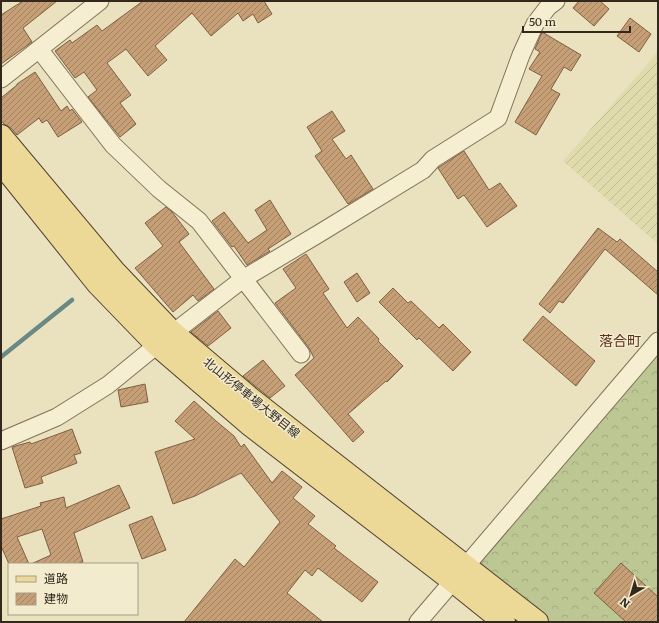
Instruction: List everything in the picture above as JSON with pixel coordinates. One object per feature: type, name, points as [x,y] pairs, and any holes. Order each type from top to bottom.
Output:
[{"type":"main road","name":"北山形停車場大野目線","points":[[1,136],[114,271],[165,339]]},
{"type":"main road","name":"北山形停車場大野目線","points":[[1,163],[98,284],[165,339],[249,424],[460,573],[537,622]]},
{"type":"main road","name":"北山形停車場大野目線","points":[[460,573],[504,622]]},
{"type":"street","points":[[1,79],[100,1]]},
{"type":"street","points":[[1,441],[70,409],[108,385],[243,279],[423,170],[433,159],[498,118],[521,55],[535,24],[553,2]]},
{"type":"street","points":[[39,50],[113,145],[159,189],[199,221],[301,354]]},
{"type":"street","points":[[418,622],[658,342]]},
{"type":"shaded area","points":[[658,52],[658,244],[563,161]]},
{"type":"green space","points":[[658,341],[658,622],[537,622],[466,565]]},
{"type":"building","points":[[23,1],[57,1],[23,28],[32,42],[1,64],[1,15]]},
{"type":"building","points":[[143,1],[264,1],[272,14],[258,23],[253,14],[243,21],[238,13],[211,36],[192,13],[155,46],[167,60],[148,76],[126,49],[107,63],[131,95],[120,103],[136,124],[120,137],[88,97],[97,90],[84,72],[75,78],[55,51],[70,40],[72,43],[97,25],[102,31]]},
{"type":"building","points":[[579,1],[600,1],[609,9],[594,26],[573,8]]},
{"type":"building","points":[[630,18],[651,34],[639,52],[617,36]]},
{"type":"building","points":[[542,32],[581,55],[571,71],[564,67],[551,89],[560,94],[536,135],[515,122],[542,76],[529,69],[540,52],[535,49]]},
{"type":"building","points":[[35,72],[61,111],[67,106],[70,111],[72,109],[82,122],[58,137],[47,120],[42,123],[39,118],[17,135],[1,120],[1,98],[17,84]]},
{"type":"building","points":[[332,111],[345,131],[332,139],[346,159],[351,155],[373,189],[348,204],[315,156],[322,151],[307,127]]},
{"type":"building","points":[[464,151],[489,190],[500,183],[517,206],[487,227],[464,195],[458,199],[438,168]]},
{"type":"building","points":[[270,200],[291,234],[268,249],[270,251],[247,265],[234,246],[232,247],[212,221],[224,212],[248,243],[267,230],[255,210]]},
{"type":"building","points":[[166,207],[172,212],[189,234],[179,242],[214,289],[198,301],[193,295],[173,312],[135,268],[163,246],[145,223]]},
{"type":"building","points":[[598,228],[617,242],[620,239],[658,272],[658,295],[605,249],[563,303],[559,301],[550,313],[539,304]]},
{"type":"building","points":[[306,254],[329,289],[323,293],[347,328],[358,317],[379,339],[378,341],[403,366],[387,382],[386,381],[348,414],[364,432],[353,442],[295,375],[314,358],[309,348],[275,303],[296,288],[283,269]]},
{"type":"building","points":[[357,273],[370,293],[357,302],[344,282]]},
{"type":"building","points":[[393,288],[408,303],[411,301],[439,328],[443,324],[471,352],[453,371],[419,338],[417,340],[379,302]]},
{"type":"building","points":[[218,311],[231,328],[208,346],[191,332]]},
{"type":"building","points":[[543,316],[595,361],[576,386],[523,340]]},
{"type":"building","points":[[263,360],[285,386],[270,398],[243,376]]},
{"type":"building","points":[[145,384],[148,402],[121,407],[118,390]]},
{"type":"building","points":[[194,401],[234,436],[241,447],[244,444],[272,483],[282,471],[302,487],[293,498],[315,516],[308,524],[336,546],[334,548],[378,582],[362,602],[318,568],[312,576],[305,570],[287,593],[323,622],[184,622],[235,559],[244,567],[280,522],[241,473],[195,496],[173,504],[155,452],[195,439],[175,421]]},
{"type":"building","points":[[72,429],[81,453],[74,455],[77,463],[41,477],[43,483],[25,488],[12,447],[30,442],[31,444]]},
{"type":"building","points":[[119,485],[130,508],[74,533],[83,562],[33,563],[51,555],[42,529],[17,537],[29,563],[9,563],[1,546],[1,519],[41,506],[40,503],[64,497],[66,508]]},
{"type":"building","points":[[152,516],[166,550],[142,559],[129,525]]},
{"type":"building","points":[[621,563],[658,597],[658,622],[626,622],[594,593]]},
{"type":"waterway","points":[[1,357],[72,300]]},
{"type":"district","name":"落合町","points":[[620,340]]}]
